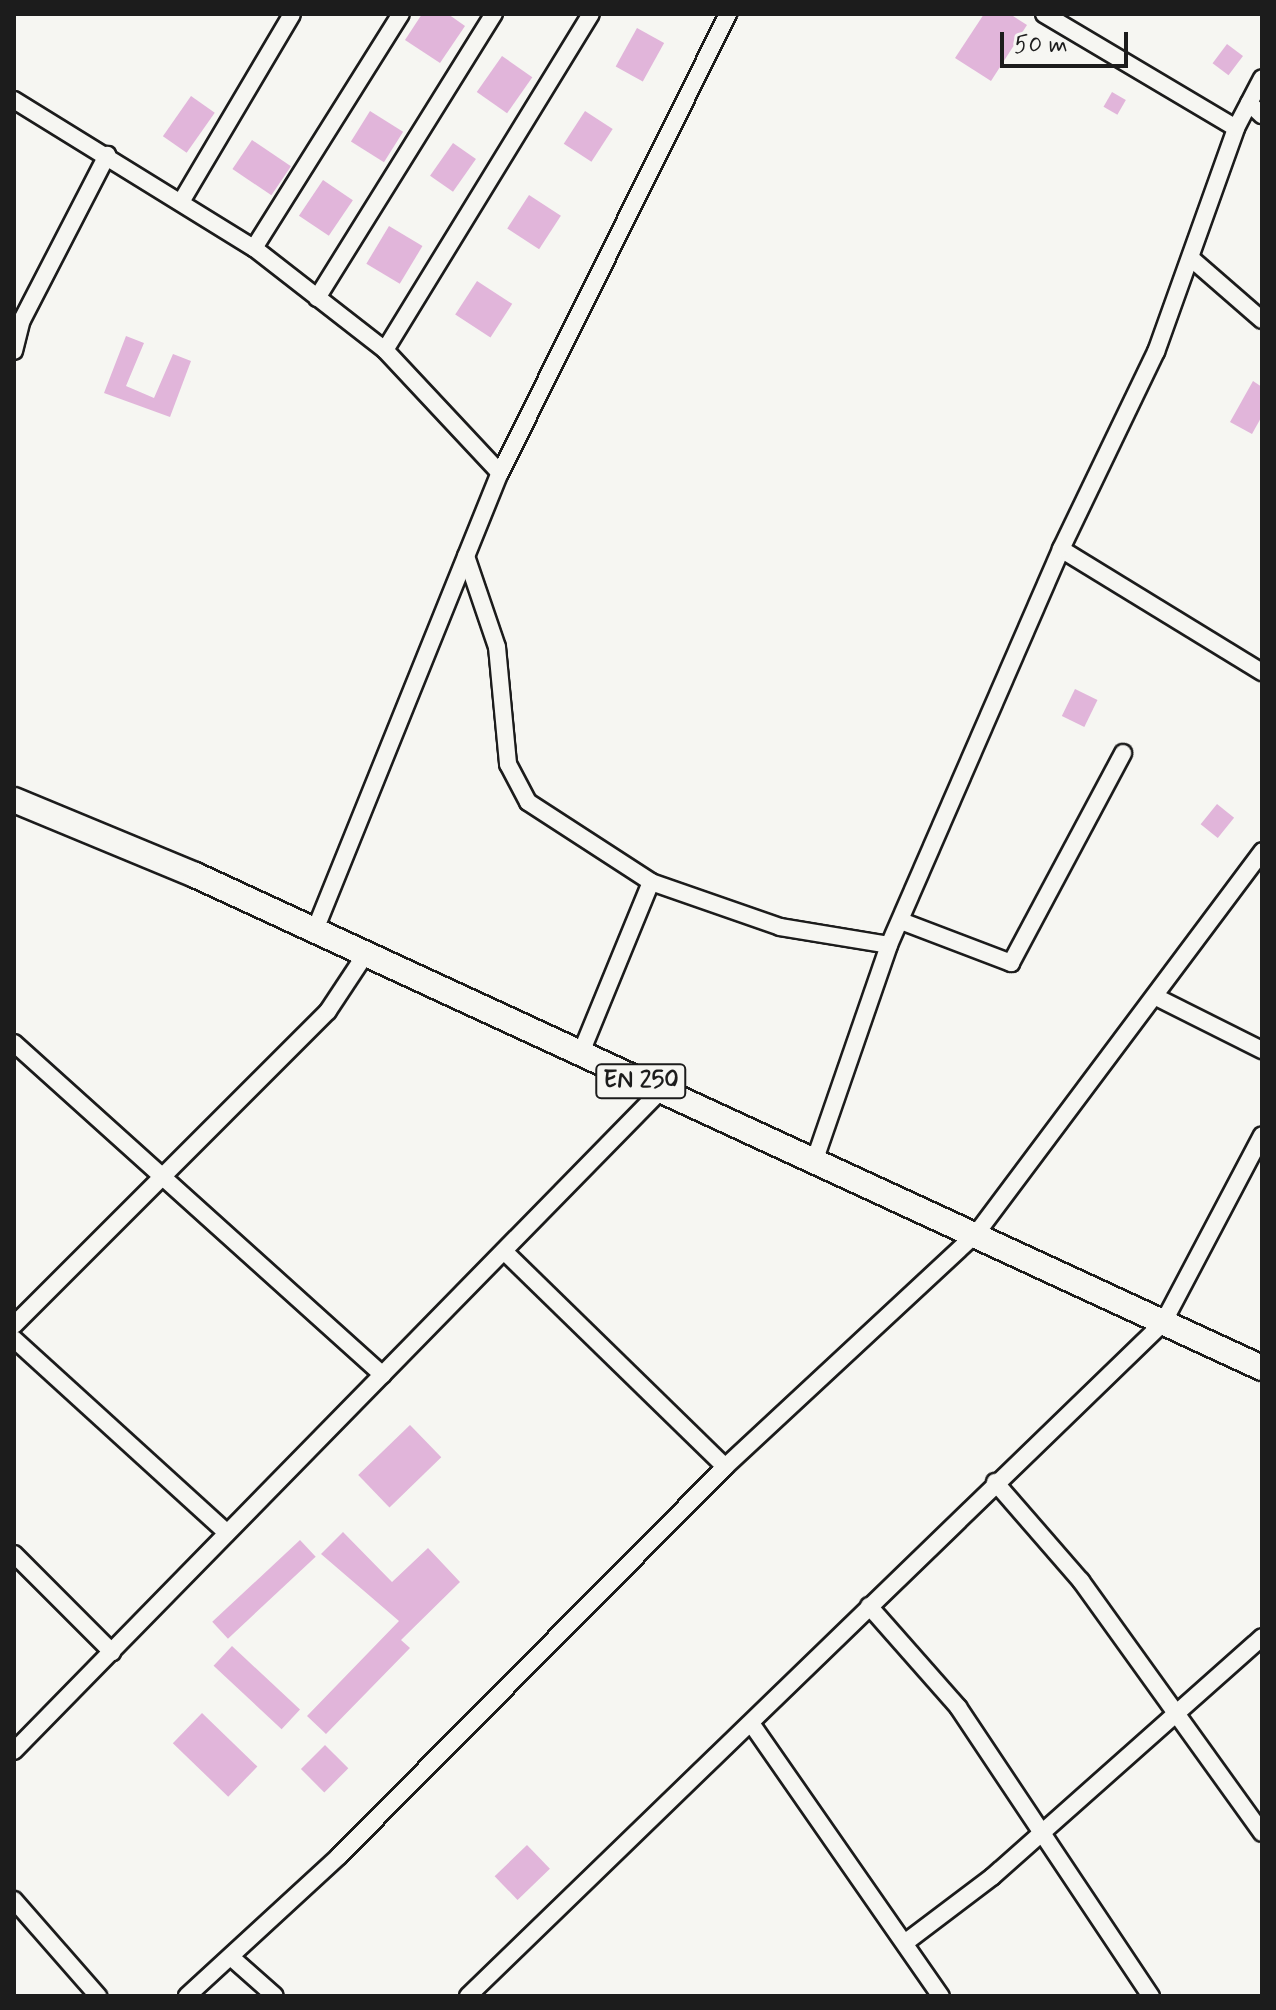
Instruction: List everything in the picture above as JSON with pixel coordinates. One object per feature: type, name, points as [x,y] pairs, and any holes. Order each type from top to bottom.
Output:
[{"type":"main road","name":"EN 250","points":[[17,803],[315,930],[1262,1368]]},
{"type":"street","points":[[181,202],[292,14]]},
{"type":"street","points":[[254,248],[401,14]]},
{"type":"street","points":[[317,298],[494,14]]},
{"type":"street","points":[[385,350],[591,14]]},
{"type":"street","points":[[315,930],[500,473],[728,14]]},
{"type":"street","points":[[1044,14],[1236,128]]},
{"type":"street","points":[[815,1159],[889,945],[1061,549],[1193,260],[1236,128],[1256,109],[1262,78]]},
{"type":"street","points":[[14,100],[254,248],[385,350],[500,473]]},
{"type":"street","points":[[14,351],[28,309],[107,155]]},
{"type":"street","points":[[1193,260],[1262,320]]},
{"type":"street","points":[[1061,549],[1262,672]]},
{"type":"street","points":[[466,556],[497,647],[508,764],[528,802],[651,882],[780,927],[889,945]]},
{"type":"street","points":[[901,921],[1011,963],[1123,753]]},
{"type":"street","points":[[187,1996],[232,1958],[725,1467],[976,1234],[1259,862]]},
{"type":"street","points":[[580,1055],[651,882]]},
{"type":"street","points":[[14,1325],[169,1175],[328,1011],[365,955]]},
{"type":"street","points":[[1156,997],[1262,1050]]},
{"type":"street","points":[[14,1043],[169,1175],[383,1375]]},
{"type":"street","points":[[14,1751],[662,1089]]},
{"type":"street","points":[[468,1996],[753,1726],[995,1482],[1163,1323],[1262,1135]]},
{"type":"street","points":[[504,1251],[725,1467]]},
{"type":"street","points":[[14,1339],[227,1533]]},
{"type":"street","points":[[995,1482],[1081,1581],[1262,1833]]},
{"type":"street","points":[[14,1554],[112,1652]]},
{"type":"street","points":[[869,1606],[958,1707],[1044,1830],[1151,1996]]},
{"type":"street","points":[[906,1942],[1044,1830],[1262,1637]]},
{"type":"street","points":[[753,1726],[941,1996]]},
{"type":"street","points":[[14,1900],[98,1996]]},
{"type":"street","points":[[232,1958],[275,1996]]},
{"type":"building","points":[[422,14],[448,14],[465,26],[440,63],[405,40]]},
{"type":"building","points":[[984,14],[1010,14],[1027,25],[991,81],[955,58]]},
{"type":"building","points":[[637,28],[664,43],[643,82],[616,66]]},
{"type":"building","points":[[1227,44],[1243,56],[1229,75],[1213,63]]},
{"type":"building","points":[[502,56],[532,77],[507,113],[477,92]]},
{"type":"building","points":[[1112,92],[1126,100],[1117,115],[1104,107]]},
{"type":"building","points":[[191,96],[215,113],[187,153],[163,136]]},
{"type":"building","points":[[370,111],[403,132],[384,162],[351,142]]},
{"type":"building","points":[[585,111],[613,129],[591,162],[564,144]]},
{"type":"building","points":[[252,140],[291,166],[271,195],[232,169]]},
{"type":"building","points":[[453,143],[476,159],[453,192],[430,176]]},
{"type":"building","points":[[323,180],[353,200],[329,236],[299,216]]},
{"type":"building","points":[[529,195],[561,216],[539,249],[507,229]]},
{"type":"building","points":[[389,226],[422,246],[400,284],[366,264]]},
{"type":"building","points":[[477,281],[512,304],[490,337],[455,315]]},
{"type":"building","points":[[126,336],[144,343],[126,386],[154,398],[173,354],[191,361],[170,417],[104,393]]},
{"type":"building","points":[[1253,381],[1262,387],[1262,416],[1252,434],[1230,422]]},
{"type":"building","points":[[1075,689],[1097,700],[1084,727],[1062,716]]},
{"type":"building","points":[[1217,804],[1234,818],[1218,838],[1201,824]]},
{"type":"building","points":[[410,1425],[441,1457],[389,1507],[358,1475]]},
{"type":"building","points":[[343,1532],[392,1582],[428,1548],[460,1582],[401,1640],[410,1648],[326,1734],[307,1716],[399,1621],[321,1554]]},
{"type":"building","points":[[300,1540],[316,1557],[228,1639],[212,1622]]},
{"type":"building","points":[[232,1646],[300,1709],[282,1729],[214,1666]]},
{"type":"building","points":[[202,1713],[257,1766],[228,1797],[173,1743]]},
{"type":"building","points":[[325,1745],[348,1768],[324,1792],[301,1769]]},
{"type":"building","points":[[527,1845],[550,1869],[518,1900],[495,1876]]}]
